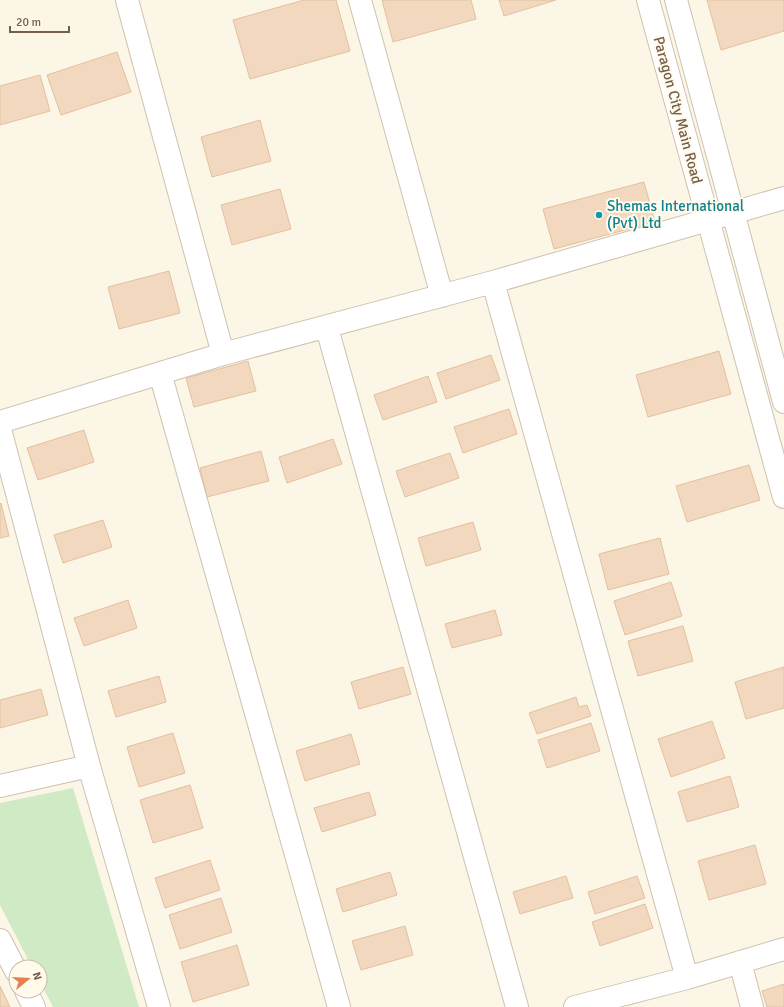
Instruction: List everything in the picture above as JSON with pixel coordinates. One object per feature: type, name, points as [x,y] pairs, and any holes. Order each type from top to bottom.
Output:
[{"type":"street","points":[[127,0],[223,354]]},
{"type":"street","points":[[360,0],[442,296]]},
{"type":"street","name":"Paragon City Main Road","points":[[648,0],[784,497]]},
{"type":"street","name":"Paragon City Main Road","points":[[676,0],[784,402]]},
{"type":"street","points":[[0,422],[223,354],[327,328],[493,282],[784,198]]},
{"type":"street","points":[[493,282],[687,978]]},
{"type":"street","points":[[327,328],[517,1007]]},
{"type":"street","points":[[160,373],[339,1007]]},
{"type":"street","points":[[0,429],[89,766],[159,1007]]},
{"type":"street","points":[[0,786],[89,766]]},
{"type":"street","points":[[0,940],[10,959]]},
{"type":"street","points":[[575,1007],[614,1002],[784,949]]},
{"type":"street","points":[[740,962],[752,1007]]},
{"type":"green space","points":[[73,788],[139,1007],[53,1007],[48,997],[48,959],[28,959],[0,905],[0,803]]},
{"type":"building","points":[[304,0],[336,0],[350,51],[250,79],[233,20]]},
{"type":"building","points":[[382,0],[471,0],[476,19],[393,42]]},
{"type":"building","points":[[499,0],[556,0],[504,16]]},
{"type":"building","points":[[707,0],[784,0],[784,31],[721,50]]},
{"type":"building","points":[[117,52],[131,92],[61,115],[47,75]]},
{"type":"building","points":[[40,75],[50,111],[0,125],[0,86]]},
{"type":"building","points":[[260,120],[271,161],[212,177],[201,137]]},
{"type":"building","name":"Shemas International (Pvt) Ltd","points":[[644,182],[655,222],[554,249],[543,209]]},
{"type":"building","points":[[280,189],[291,229],[232,245],[221,205]]},
{"type":"building","points":[[169,271],[180,313],[119,329],[108,287]]},
{"type":"building","points":[[719,351],[731,394],[648,417],[636,375]]},
{"type":"building","points":[[491,355],[500,380],[446,399],[437,373]]},
{"type":"building","points":[[248,361],[256,391],[194,407],[186,378]]},
{"type":"building","points":[[428,376],[437,402],[383,420],[374,395]]},
{"type":"building","points":[[509,409],[517,434],[463,453],[454,427]]},
{"type":"building","points":[[84,430],[94,462],[38,480],[27,448]]},
{"type":"building","points":[[333,439],[342,464],[287,483],[279,457]]},
{"type":"building","points":[[261,451],[269,481],[207,497],[200,468]]},
{"type":"building","points":[[450,453],[459,478],[405,497],[396,471]]},
{"type":"building","points":[[749,465],[760,500],[687,522],[676,486]]},
{"type":"building","points":[[1,503],[9,536],[0,538],[0,504]]},
{"type":"building","points":[[103,520],[112,547],[63,563],[54,535]]},
{"type":"building","points":[[473,522],[481,550],[426,566],[418,538]]},
{"type":"building","points":[[660,538],[669,574],[608,590],[599,554]]},
{"type":"building","points":[[671,582],[682,616],[625,635],[614,601]]},
{"type":"building","points":[[128,600],[137,628],[84,646],[74,618]]},
{"type":"building","points":[[495,610],[502,635],[452,648],[445,624]]},
{"type":"building","points":[[683,626],[693,661],[638,676],[628,641]]},
{"type":"building","points":[[403,667],[411,694],[359,709],[351,682]]},
{"type":"building","points":[[784,667],[784,708],[746,719],[735,682]]},
{"type":"building","points":[[159,676],[166,702],[116,717],[108,691]]},
{"type":"building","points":[[41,689],[48,715],[0,728],[0,700]]},
{"type":"building","points":[[576,697],[579,707],[587,705],[591,716],[537,734],[529,713]]},
{"type":"building","points":[[712,721],[725,758],[671,777],[658,739]]},
{"type":"building","points":[[591,723],[600,751],[547,768],[538,740]]},
{"type":"building","points":[[173,733],[185,773],[139,787],[127,747]]},
{"type":"building","points":[[351,734],[360,764],[305,781],[296,751]]},
{"type":"building","points":[[730,776],[739,807],[687,822],[678,792]]},
{"type":"building","points":[[190,785],[203,828],[153,843],[140,800]]},
{"type":"building","points":[[369,792],[376,815],[322,832],[314,808]]},
{"type":"building","points":[[755,845],[766,884],[709,900],[698,861]]},
{"type":"building","points":[[210,860],[220,890],[165,908],[155,878]]},
{"type":"building","points":[[390,872],[397,895],[343,912],[336,889]]},
{"type":"building","points":[[566,876],[573,898],[520,914],[513,892]]},
{"type":"building","points":[[637,876],[645,898],[595,914],[588,892]]},
{"type":"building","points":[[221,898],[232,932],[180,949],[169,915]]},
{"type":"building","points":[[645,904],[653,928],[600,946],[592,922]]},
{"type":"building","points":[[405,926],[413,955],[361,970],[352,941]]},
{"type":"building","points":[[237,945],[249,985],[193,1002],[181,962]]},
{"type":"building","points":[[784,984],[784,1007],[767,1007],[762,991]]},
{"type":"building","points":[[0,986],[10,1007],[0,1007]]},
{"type":"place","name":"Shemas International (Pvt) Ltd","points":[[599,215]]}]
